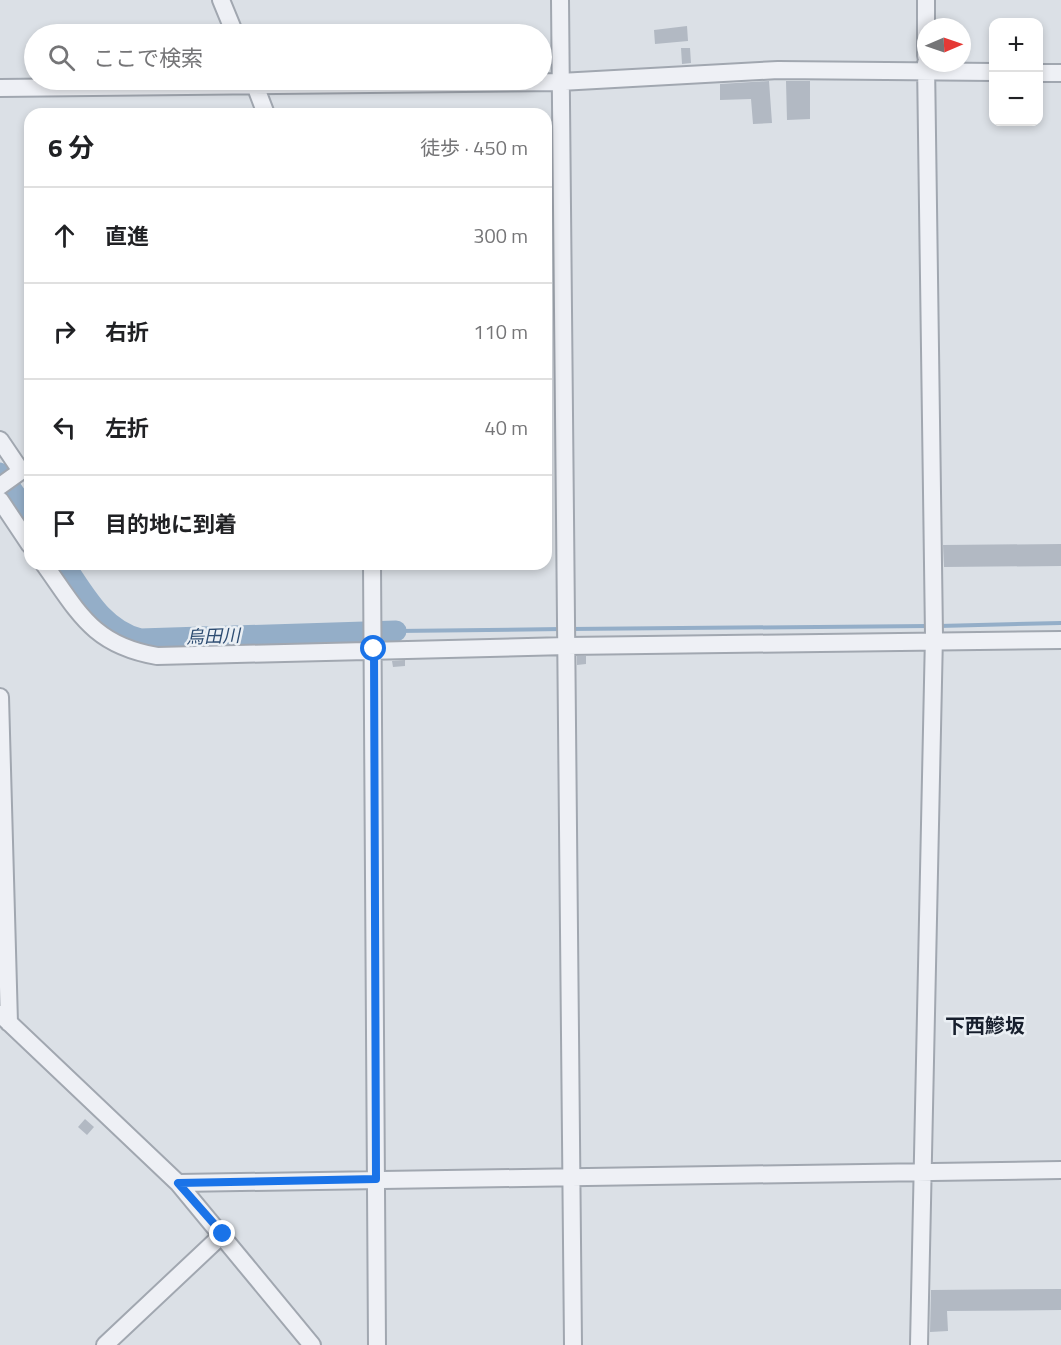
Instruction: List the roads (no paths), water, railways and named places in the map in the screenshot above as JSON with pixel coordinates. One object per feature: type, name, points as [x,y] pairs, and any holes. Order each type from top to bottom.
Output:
[{"type":"street","points":[[221,0],[231,24]]},
{"type":"street","points":[[560,0],[573,1345]]},
{"type":"street","points":[[926,0],[926,18]]},
{"type":"street","points":[[552,82],[917,64]]},
{"type":"street","points":[[971,69],[989,72]]},
{"type":"street","points":[[919,1345],[933,638],[926,72]]},
{"type":"street","points":[[1043,73],[1061,73]]},
{"type":"street","points":[[0,88],[24,87]]},
{"type":"street","points":[[257,90],[264,108]]},
{"type":"street","points":[[0,440],[21,471],[0,486]]},
{"type":"street","points":[[0,500],[24,535]]},
{"type":"street","points":[[49,570],[94,630],[112,643],[134,652],[157,656],[374,646],[933,638],[1061,640]]},
{"type":"street","points":[[372,570],[377,1345]]},
{"type":"street","points":[[0,697],[5,1019],[178,1183],[223,1234],[312,1345]]},
{"type":"street","points":[[178,1183],[1061,1170]]},
{"type":"street","points":[[105,1345],[223,1234]]},
{"type":"waterway","name":"烏田川","points":[[0,473],[24,507]]},
{"type":"waterway","name":"烏田川","points":[[68,570],[105,619],[127,634],[140,639],[396,631]]},
{"type":"waterway","points":[[939,626],[1061,623]]},
{"type":"waterway","points":[[570,629],[928,626]]},
{"type":"waterway","points":[[396,631],[562,629]]},
{"type":"district","name":"下西鰺坂","points":[[985,1025]]}]
